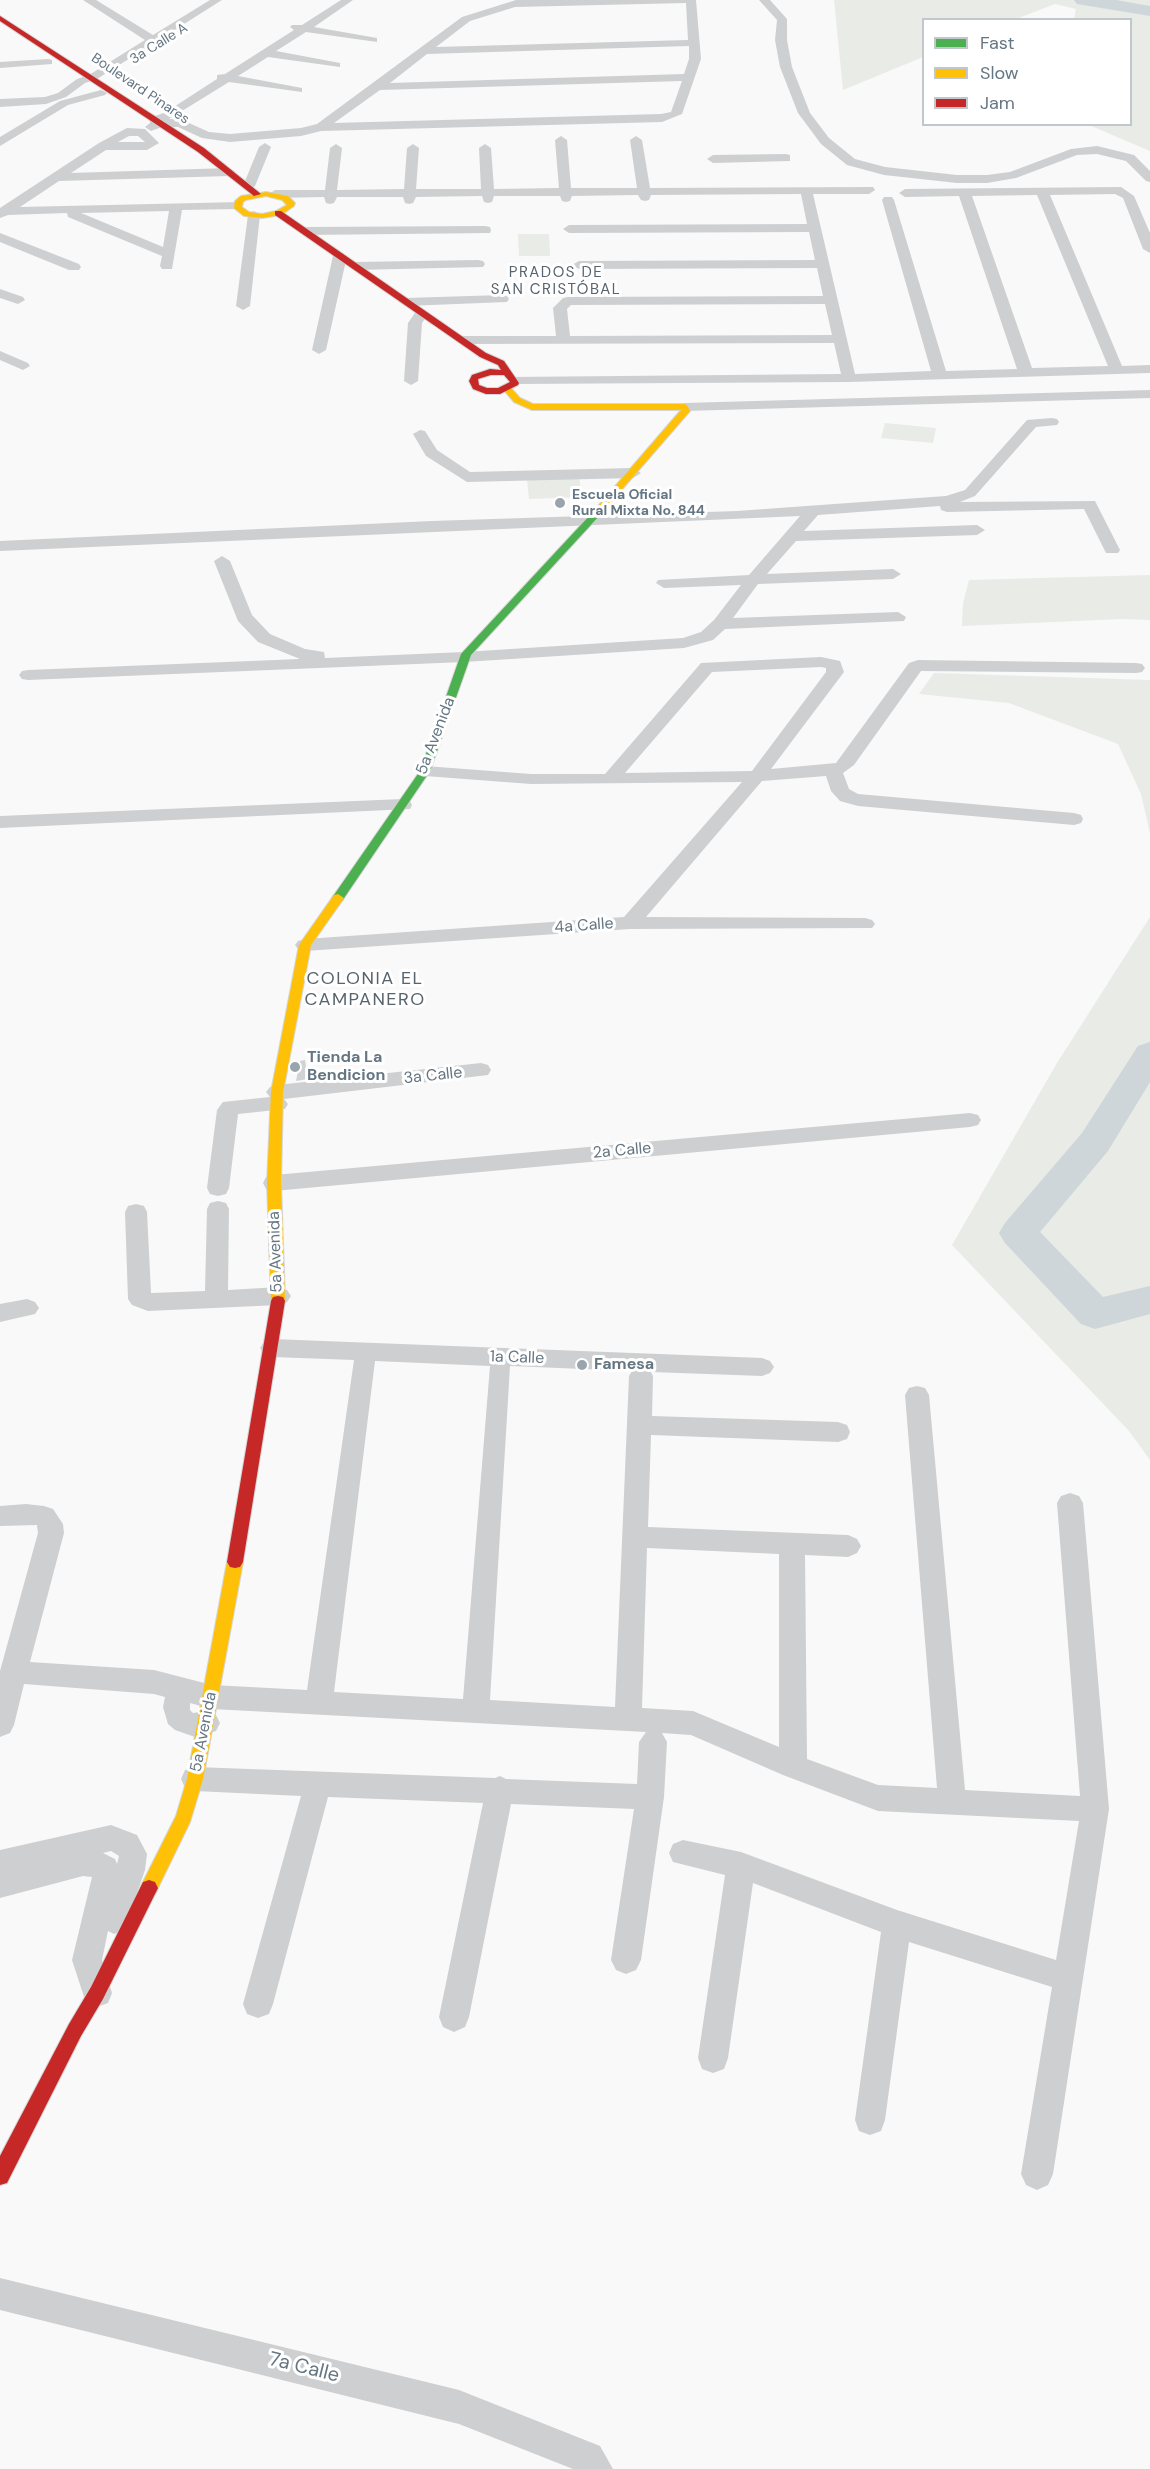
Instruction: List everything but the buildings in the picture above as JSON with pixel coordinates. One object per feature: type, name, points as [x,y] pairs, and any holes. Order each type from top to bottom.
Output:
[{"type":"street","points":[[88,0],[153,40]]},
{"type":"street","name":"3a Calle A","points":[[90,85],[153,40],[218,0]]},
{"type":"street","name":"3a Calle A","points":[[90,85],[228,0]]},
{"type":"street","points":[[148,120],[158,111],[330,0]]},
{"type":"street","points":[[148,120],[170,115],[348,0]]},
{"type":"street","points":[[321,127],[466,19],[529,0]]},
{"type":"street","points":[[337,115],[662,118],[676,114],[692,72],[695,59],[691,0],[477,15]]},
{"type":"street","points":[[764,0],[782,19],[781,40],[786,67],[804,113],[825,141],[851,162],[884,171],[978,180],[1003,178],[1069,153],[1096,150],[1130,158],[1150,178]]},
{"type":"street","points":[[513,4],[588,7]]},
{"type":"street","name":"Boulevard Pinares","points":[[0,18],[16,27],[90,85]]},
{"type":"street","points":[[288,26],[373,40]]},
{"type":"street","points":[[0,30],[16,27]]},
{"type":"street","name":"Boulevard Pinares","points":[[0,30],[48,62],[148,120],[229,172],[247,196]]},
{"type":"street","points":[[437,40],[568,41],[693,38]]},
{"type":"street","points":[[424,51],[568,41]]},
{"type":"street","points":[[266,53],[336,65]]},
{"type":"street","points":[[0,65],[48,62]]},
{"type":"street","points":[[376,87],[540,77],[692,72]]},
{"type":"street","points":[[213,76],[298,90]]},
{"type":"street","points":[[392,76],[540,77]]},
{"type":"street","points":[[0,103],[52,99],[90,85]]},
{"type":"street","points":[[0,142],[90,85]]},
{"type":"street","points":[[148,120],[180,123],[206,135],[218,137],[301,132],[321,127],[678,105]]},
{"type":"street","name":"Boulevard Pinares","points":[[148,120],[212,174],[247,196]]},
{"type":"street","points":[[561,140],[566,195]]},
{"type":"street","points":[[636,140],[644,194]]},
{"type":"street","points":[[2,213],[103,146]]},
{"type":"street","points":[[265,147],[241,211],[254,215],[278,213],[288,209],[291,203],[330,197]]},
{"type":"street","points":[[330,197],[336,148]]},
{"type":"street","points":[[408,197],[413,148]]},
{"type":"street","points":[[485,148],[488,196]]},
{"type":"street","points":[[2,213],[176,207],[275,194],[330,197],[644,194],[786,158]]},
{"type":"street","points":[[57,177],[229,172]]},
{"type":"street","points":[[716,174],[807,193],[901,188],[905,193]]},
{"type":"street","points":[[878,189],[888,200],[940,376]]},
{"type":"street","points":[[1042,191],[1117,370]]},
{"type":"street","points":[[888,200],[902,197],[905,193],[1122,191],[1128,196],[1150,249]]},
{"type":"street","points":[[964,192],[1026,373]]},
{"type":"street","points":[[807,193],[849,378]]},
{"type":"street","points":[[275,194],[291,203]]},
{"type":"street","points":[[64,210],[167,260],[176,207]]},
{"type":"street","points":[[278,213],[483,355],[501,363],[510,402],[518,408],[592,410],[1150,394]]},
{"type":"street","points":[[243,306],[254,215]]},
{"type":"street","points":[[569,229],[815,228]]},
{"type":"street","points":[[305,231],[485,230]]},
{"type":"street","points":[[0,237],[74,267]]},
{"type":"street","points":[[319,350],[340,256]]},
{"type":"street","points":[[355,266],[478,264]]},
{"type":"street","points":[[579,265],[823,264]]},
{"type":"street","points":[[0,293],[18,300]]},
{"type":"street","points":[[406,302],[502,299]]},
{"type":"street","points":[[564,340],[560,308],[568,301],[831,300]]},
{"type":"street","points":[[411,381],[415,323],[422,313]]},
{"type":"street","points":[[463,340],[840,339]]},
{"type":"street","points":[[0,355],[23,366]]},
{"type":"street","points":[[483,355],[486,363],[484,373]]},
{"type":"street","points":[[507,383],[484,373],[475,377],[473,381],[476,387],[486,391],[507,383],[849,378],[1150,369]]},
{"type":"street","name":"5a Avenida","points":[[0,2176],[75,2030],[97,1994],[184,1817],[195,1779],[212,1697],[279,1296],[274,1183],[277,1098],[305,945],[425,771],[465,655],[633,473],[686,411],[684,407]]},
{"type":"street","points":[[0,546],[432,526],[737,516],[948,501],[970,493],[1032,423],[1052,422]]},
{"type":"street","points":[[420,434],[431,453],[467,477],[633,473]]},
{"type":"street","points":[[889,504],[936,508],[1090,504],[1112,550]]},
{"type":"street","points":[[28,675],[684,644],[707,636],[720,624],[753,580],[813,511]]},
{"type":"street","points":[[791,536],[977,530]]},
{"type":"street","points":[[222,561],[244,617],[264,638],[281,646],[302,654],[322,656],[465,655]]},
{"type":"street","points":[[664,584],[893,574]]},
{"type":"street","points":[[720,624],[898,617]]},
{"type":"street","points":[[610,779],[707,667],[822,662],[834,665],[835,672],[757,776],[630,923]]},
{"type":"street","points":[[425,771],[531,779],[610,779],[757,776],[833,770],[842,767],[848,761],[915,667],[924,664],[1136,668]]},
{"type":"street","points":[[833,770],[840,791],[858,800],[1074,819]]},
{"type":"street","points":[[0,822],[403,805]]},
{"type":"street","name":"4a Calle","points":[[305,945],[630,923],[865,924]]},
{"type":"street","name":"3a Calle","points":[[216,1299],[218,1199],[228,1110],[231,1107],[277,1098],[481,1070]]},
{"type":"street","name":"2a Calle","points":[[274,1183],[970,1120]]},
{"type":"street","points":[[136,1212],[140,1299],[148,1302],[279,1296]]},
{"type":"street","points":[[0,1313],[27,1308]]},
{"type":"street","name":"1a Calle","points":[[272,1348],[762,1367]]},
{"type":"street","points":[[319,1703],[364,1363]]},
{"type":"street","points":[[476,1712],[500,1369]]},
{"type":"street","points":[[628,1718],[641,1376]]},
{"type":"street","points":[[918,1395],[952,1802]]},
{"type":"street","points":[[640,1425],[838,1432]]},
{"type":"street","points":[[1037,2174],[1095,1809],[1070,1503]]},
{"type":"street","points":[[0,1516],[26,1514],[44,1516],[50,1524],[51,1533],[0,1725]]},
{"type":"street","points":[[636,1537],[848,1546]]},
{"type":"street","points":[[792,1543],[793,1766]]},
{"type":"street","points":[[13,1672],[154,1682],[212,1697],[693,1723],[793,1766],[878,1798],[1095,1809]]},
{"type":"street","points":[[185,1690],[178,1698],[176,1707],[178,1716],[185,1722],[195,1725],[206,1723]]},
{"type":"street","points":[[626,1960],[650,1797],[653,1742]]},
{"type":"street","points":[[195,1779],[500,1789],[650,1797]]},
{"type":"street","points":[[258,2004],[318,1784]]},
{"type":"street","points":[[454,2017],[500,1789]]},
{"type":"street","points":[[0,1863],[111,1838],[127,1844],[133,1854],[131,1870],[125,1893],[100,1955],[97,1994]]},
{"type":"street","points":[[683,1853],[741,1865],[897,1924],[1069,1978]]},
{"type":"street","points":[[0,1885],[83,1863],[98,1864],[105,1868],[107,1876],[87,1960],[97,1994]]},
{"type":"street","points":[[713,2058],[741,1865]]},
{"type":"street","points":[[870,2121],[897,1924]]},
{"type":"street","name":"7a Calle","points":[[0,2294],[459,2407],[588,2458],[596,2469]]},
{"type":"shaded area","points":[[834,0],[1150,0],[1150,151],[1091,126],[1132,126],[1132,18],[1074,18],[1076,9],[1055,4],[1019,18],[922,18],[922,57],[843,90]]},
{"type":"shaded area","points":[[518,234],[549,234],[550,256],[519,256]]},
{"type":"shaded area","points":[[885,423],[936,428],[933,443],[881,438]]},
{"type":"shaded area","points":[[579,477],[582,497],[529,499],[527,479]]},
{"type":"shaded area","points":[[1150,575],[1150,620],[1122,619],[962,626],[963,603],[969,580]]},
{"type":"shaded area","points":[[934,673],[1150,680],[1150,833],[1141,794],[1118,744],[1009,703],[919,694]]},
{"type":"shaded area","points":[[1150,917],[1150,1460],[1129,1431],[952,1245],[1057,1063]]},
{"type":"waterway","points":[[1083,0],[1150,11]]},
{"type":"waterway","points":[[1150,1054],[1095,1142],[1018,1233],[1095,1314],[1150,1300]]},
{"type":"traffic: fast","points":[[338,898],[425,771],[466,654],[595,515]]},
{"type":"traffic: slow","points":[[266,194],[285,198],[291,203],[290,206],[278,213],[262,216],[247,214],[238,208],[239,201],[244,198],[266,194]]},
{"type":"traffic: slow","points":[[507,389],[517,400],[532,407],[684,407],[686,411],[595,515]]},
{"type":"traffic: slow","points":[[278,1301],[274,1183],[277,1092],[305,945],[338,898]]},
{"type":"traffic: slow","points":[[149,1888],[184,1817],[195,1779],[235,1562]]},
{"type":"traffic: jam","points":[[0,18],[201,150],[257,194]]},
{"type":"traffic: jam","points":[[278,213],[483,355],[501,363],[507,373]]},
{"type":"traffic: jam","points":[[490,372],[507,373],[515,383],[500,391],[486,391],[476,387],[473,381],[475,377],[490,372]]},
{"type":"traffic: jam","points":[[235,1562],[278,1301]]},
{"type":"traffic: jam","points":[[0,2176],[75,2030],[97,1993],[149,1888]]},
{"type":"place","name":"Escuela Oficial Rural Mixta No. 844","points":[[560,503]]},
{"type":"place","name":"Tienda La Bendicion","points":[[295,1067]]},
{"type":"place","name":"Famesa","points":[[582,1365]]},
{"type":"district","name":"PRADOS DE SAN CRISTÓBAL","points":[[556,282]]},
{"type":"district","name":"COLONIA EL CAMPANERO","points":[[365,989]]}]
